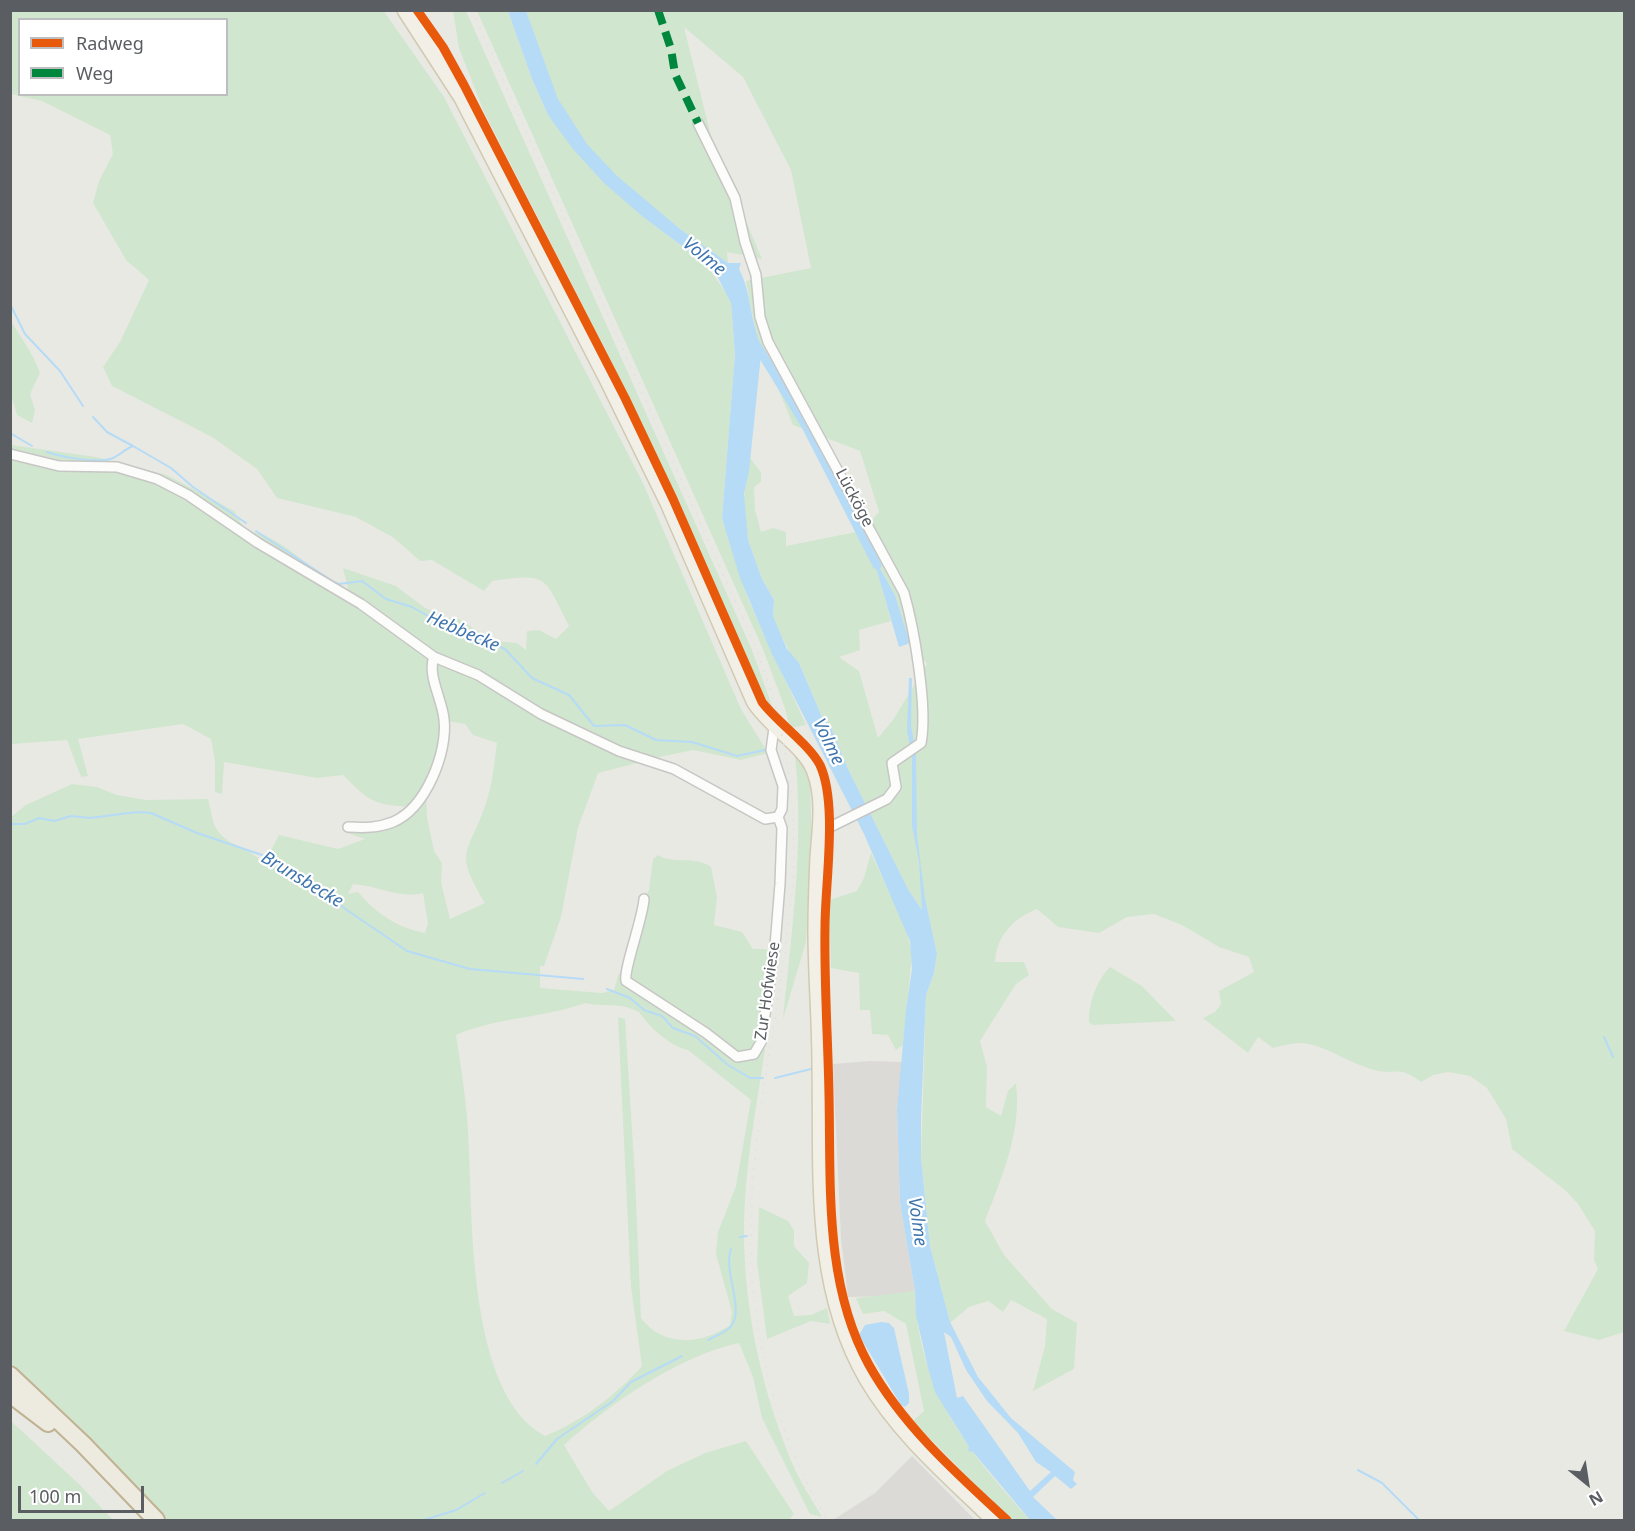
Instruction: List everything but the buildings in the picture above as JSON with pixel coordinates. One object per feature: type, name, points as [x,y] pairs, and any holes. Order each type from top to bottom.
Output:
[{"type":"highway","points":[[10,1375],[147,1516]]},
{"type":"highway","points":[[10,1394],[65,1437],[147,1516]]},
{"type":"main road","points":[[405,10],[449,76],[490,149],[642,450],[747,689],[761,713],[774,728],[806,756],[815,770],[820,791],[816,930],[824,1212],[834,1296],[856,1359],[880,1400],[918,1444],[994,1521]]},
{"type":"street","name":"Lücköge","points":[[698,123],[735,198],[745,242],[756,274],[760,317],[768,342],[904,593],[913,632],[923,716],[923,732],[918,746],[892,763],[896,787],[892,794],[877,805],[820,832]]},
{"type":"street","points":[[10,454],[59,466],[117,467],[158,479],[188,495],[258,543],[361,604],[434,657],[478,675],[541,714],[619,752],[674,769],[765,819],[778,817]]},
{"type":"street","points":[[348,827],[375,828],[395,821],[411,808],[430,782],[443,751],[444,720],[430,667],[434,657]]},
{"type":"street","name":"Zur Hofwiese","points":[[644,899],[635,945],[624,975],[626,981],[706,1033],[736,1057],[754,1054],[761,1042],[775,946],[781,837],[778,817],[782,809],[783,786],[771,750],[774,728]]},
{"type":"shaded area","points":[[870,1061],[903,1062],[897,1110],[900,1203],[915,1291],[889,1296],[848,1297],[841,1239],[833,1064]]},
{"type":"shaded area","points":[[912,1456],[975,1520],[833,1520],[875,1493]]},
{"type":"green space","points":[[383,10],[444,97],[642,481],[741,709],[768,753],[741,760],[693,750],[655,758],[620,748],[521,699],[459,663],[433,652],[426,667],[441,719],[438,746],[426,790],[427,817],[434,851],[442,863],[441,882],[450,919],[485,903],[466,861],[470,843],[488,796],[497,743],[473,735],[465,724],[447,721],[442,689],[434,667],[436,662],[457,669],[641,762],[598,773],[578,828],[561,917],[544,966],[540,966],[540,988],[602,993],[614,990],[619,973],[625,980],[644,899],[649,890],[653,859],[658,855],[671,859],[698,861],[711,867],[717,897],[714,925],[742,932],[753,949],[765,949],[771,952],[760,1041],[765,1050],[746,1186],[744,1231],[747,1291],[757,1350],[772,1409],[793,1465],[822,1517],[810,1514],[762,1418],[753,1377],[739,1343],[716,1349],[669,1370],[623,1398],[564,1445],[592,1492],[609,1511],[667,1471],[705,1453],[746,1441],[794,1514],[789,1520],[164,1520],[97,1444],[11,1363],[11,817],[26,805],[72,784],[97,787],[117,795],[146,800],[208,799],[218,831],[228,841],[253,854],[264,864],[279,835],[338,849],[365,839],[347,833],[348,827],[375,828],[411,807],[388,805],[372,800],[343,775],[317,778],[224,762],[222,794],[215,792],[215,761],[211,739],[183,724],[78,739],[88,776],[81,777],[67,740],[11,744],[11,445],[96,457],[167,475],[234,511],[245,530],[275,541],[323,577],[349,593],[343,568],[396,586],[425,608],[447,618],[457,618],[494,641],[517,643],[526,650],[527,631],[539,630],[556,639],[569,626],[555,597],[543,582],[525,577],[511,578],[492,581],[484,591],[432,560],[420,561],[394,538],[356,517],[277,498],[257,469],[212,437],[112,386],[103,367],[120,342],[149,280],[126,260],[93,203],[99,181],[113,154],[110,135],[42,101],[20,96],[228,96],[228,18],[18,18],[18,96],[11,94],[11,11]],"holes":[[[353,884],[398,893],[423,893],[428,923],[425,933],[396,923],[372,907],[358,892],[348,894]],[[585,1003],[618,1006],[639,1012],[660,1035],[674,1045],[688,1050],[751,1100],[736,1186],[718,1232],[716,1254],[732,1312],[730,1325],[719,1332],[683,1340],[660,1334],[641,1318],[625,1019],[618,1017],[631,1287],[642,1366],[598,1406],[572,1423],[545,1436],[519,1414],[500,1381],[487,1341],[478,1297],[473,1251],[467,1118],[456,1035],[488,1025]]]},
{"type":"green space","points":[[453,11],[466,11],[752,650],[775,714],[757,683],[607,353],[484,112],[459,48]]},
{"type":"green space","points":[[477,11],[508,11],[532,79],[548,115],[643,217],[705,263],[727,294],[731,303],[735,354],[722,518],[749,601],[806,725],[790,728],[785,708],[762,647]]},
{"type":"green space","points":[[526,11],[1624,11],[1624,1332],[1599,1340],[1564,1331],[1598,1269],[1594,1260],[1595,1231],[1578,1204],[1565,1190],[1512,1149],[1506,1119],[1487,1088],[1470,1076],[1448,1072],[1433,1075],[1421,1082],[1407,1073],[1374,1070],[1325,1049],[1304,1043],[1273,1048],[1258,1037],[1248,1053],[1203,1018],[1215,1012],[1221,1004],[1219,991],[1254,972],[1249,957],[1219,947],[1182,925],[1154,914],[1127,917],[1099,933],[1058,927],[1037,909],[1014,923],[999,944],[995,962],[1024,962],[1029,975],[1016,984],[980,1041],[987,1067],[986,1107],[1001,1116],[1008,1091],[1016,1083],[1017,1101],[1009,1154],[985,1221],[1004,1255],[1052,1309],[1077,1323],[1074,1369],[1033,1391],[1045,1346],[1047,1319],[1011,1300],[1003,1312],[988,1301],[969,1307],[950,1323],[930,1246],[921,1158],[926,995],[934,973],[937,954],[927,908],[922,910],[908,889],[848,769],[830,725],[822,717],[799,663],[792,657],[777,627],[773,616],[774,600],[762,579],[748,540],[743,503],[750,458],[761,472],[761,482],[754,487],[755,510],[761,532],[773,528],[786,532],[786,546],[861,531],[879,512],[860,451],[793,425],[756,334],[746,281],[811,268],[791,170],[743,77],[684,27],[713,144],[762,259],[727,252],[728,263],[656,211],[633,192],[591,150],[559,101]],"holes":[[[873,556],[895,595],[910,643],[927,664],[893,720],[878,738],[859,671],[839,657],[860,650],[859,630],[891,621]]]},
{"type":"green space","points":[[10,319],[40,373],[30,394],[35,410],[32,423],[17,415],[11,395]]},
{"type":"green space","points":[[795,754],[804,765],[810,783],[812,845],[806,942],[783,1019],[798,854]]},
{"type":"green space","points":[[871,853],[907,930],[912,956],[903,1045],[896,1050],[888,1035],[872,1034],[870,1010],[860,1010],[859,973],[831,968],[829,900],[857,891],[864,878]]},
{"type":"green space","points":[[1110,967],[1142,986],[1176,1021],[1093,1025],[1089,1022],[1094,993]]},
{"type":"green space","points":[[759,1207],[788,1221],[794,1230],[794,1246],[809,1263],[807,1283],[788,1296],[794,1316],[811,1315],[827,1308],[830,1324],[811,1321],[767,1339],[757,1262]]},
{"type":"green space","points":[[915,1291],[918,1326],[925,1359],[936,1389],[967,1443],[1030,1520],[1010,1520],[913,1421],[924,1411],[906,1324],[884,1311],[863,1314],[856,1298]]},
{"type":"green space","points":[[10,1420],[79,1484],[113,1520],[11,1520]]},
{"type":"water","name":"Volme","points":[[508,11],[526,11],[558,99],[587,144],[616,175],[680,229],[728,263],[741,263],[739,269],[747,289],[756,332],[765,353],[761,355],[749,471],[744,494],[748,540],[762,579],[774,600],[773,616],[787,649],[799,663],[822,717],[830,725],[848,769],[908,889],[922,910],[919,861],[912,826],[912,755],[907,731],[909,678],[912,678],[911,726],[916,753],[917,836],[925,898],[937,954],[934,973],[926,995],[921,1118],[921,1158],[930,1246],[950,1322],[978,1377],[1011,1418],[1075,1472],[1073,1480],[1077,1484],[1071,1489],[1055,1476],[1033,1497],[1057,1520],[1030,1520],[973,1452],[968,1451],[969,1447],[935,1392],[928,1368],[916,1315],[915,1291],[900,1203],[897,1110],[912,969],[910,941],[864,834],[772,654],[740,578],[722,518],[735,354],[731,303],[717,276],[705,263],[643,217],[604,183],[573,149],[548,115],[532,79]],"holes":[[[944,1332],[951,1337],[966,1370],[987,1401],[1018,1433],[1036,1462],[1051,1472],[1030,1491],[963,1396],[957,1398]]]},
{"type":"water","points":[[872,554],[895,595],[910,643],[899,647]]},
{"type":"water","points":[[889,1323],[894,1328],[909,1394],[909,1403],[905,1407],[901,1405],[859,1335],[865,1325]]},
{"type":"waterway","points":[[10,304],[25,334],[60,371],[83,406]]},
{"type":"waterway","points":[[757,346],[806,426],[877,565]]},
{"type":"waterway","points":[[93,417],[107,432],[133,446]]},
{"type":"waterway","name":"Hebbecke","points":[[10,433],[32,446]]},
{"type":"waterway","name":"Hebbecke","points":[[47,452],[70,458],[107,460],[133,446],[171,468],[193,487],[246,523]]},
{"type":"waterway","name":"Hebbecke","points":[[256,531],[334,582],[339,584],[362,581],[386,599],[412,607],[444,625],[505,649],[532,678],[569,695],[594,726],[625,725],[656,740],[692,742],[737,756],[765,750]]},
{"type":"waterway","name":"Brunsbecke","points":[[10,824],[25,824],[39,818],[54,821],[71,816],[90,818],[137,812],[151,813],[197,833],[271,858],[323,889],[344,908],[407,951],[470,969],[583,979]]},
{"type":"waterway","name":"Brunsbecke","points":[[607,989],[630,998],[644,1010],[662,1016],[673,1028],[695,1036],[728,1065],[750,1078],[763,1078]]},
{"type":"waterway","points":[[1604,1037],[1613,1057]]},
{"type":"waterway","name":"Brunsbecke","points":[[775,1078],[811,1069]]},
{"type":"waterway","points":[[740,1237],[747,1236]]},
{"type":"waterway","points":[[708,1340],[728,1330],[735,1317],[735,1299],[729,1268],[731,1249]]},
{"type":"waterway","points":[[536,1464],[557,1439],[613,1401],[631,1382],[682,1356]]},
{"type":"waterway","points":[[1358,1470],[1382,1483],[1419,1520]]},
{"type":"waterway","points":[[502,1483],[523,1471]]},
{"type":"waterway","points":[[424,1520],[456,1510],[485,1493]]},
{"type":"railway","points":[[472,10],[756,648],[776,709],[792,805],[793,870],[786,943],[756,1148],[751,1230],[752,1268],[755,1306],[769,1381],[793,1453],[827,1520]]},
{"type":"marked path","points":[[658,10],[671,49],[675,74],[698,123]]},
{"type":"cycle path","points":[[417,10],[443,47],[464,85],[625,398],[673,499],[762,702],[809,749],[820,765],[825,781],[829,822],[825,948],[831,1199],[837,1268],[844,1301],[854,1334],[869,1365],[898,1408],[932,1448],[1007,1520]]}]
